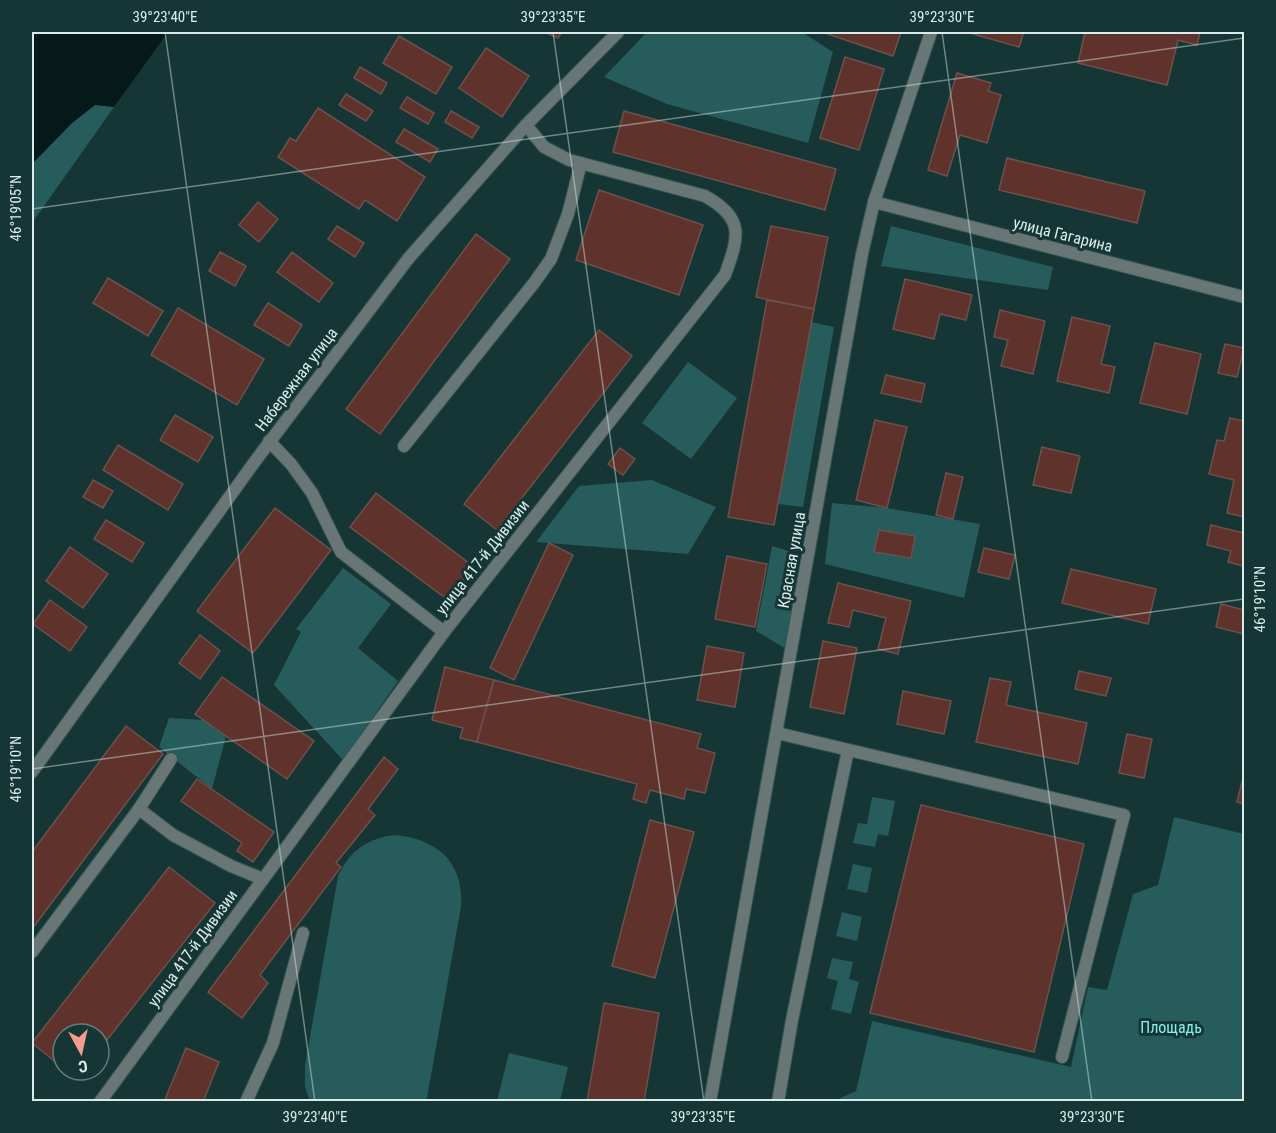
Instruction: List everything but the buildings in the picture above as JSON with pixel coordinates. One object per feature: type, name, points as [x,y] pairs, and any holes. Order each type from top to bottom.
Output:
[{"type":"street","name":"Набережная улица","points":[[32,772],[269,441],[408,259],[526,125],[618,32]]},
{"type":"street","name":"Красная улица","points":[[710,1101],[862,254],[874,202],[932,32]]},
{"type":"street","name":"улица 417-й Дивизии","points":[[100,1101],[444,632],[725,275],[735,248],[735,225],[723,207],[705,196],[569,160],[544,147],[526,125]]},
{"type":"street","points":[[404,446],[534,283],[551,258],[568,214],[581,163]]},
{"type":"street","name":"улица Гагарина","points":[[874,202],[1245,297]]},
{"type":"street","points":[[269,441],[291,464],[312,493],[340,552],[444,632]]},
{"type":"street","points":[[777,733],[1124,815],[1062,1057]]},
{"type":"street","points":[[778,1101],[792,1020],[848,750]]},
{"type":"street","points":[[32,952],[139,809],[171,759]]},
{"type":"street","points":[[139,809],[172,835],[231,866],[262,879]]},
{"type":"street","points":[[246,1101],[273,1043],[303,933]]},
{"type":"green space","points":[[647,32],[806,32],[805,34],[833,52],[808,143],[667,104],[604,77]]},
{"type":"green space","points":[[95,104],[114,107],[32,223],[32,164],[72,123]]},
{"type":"green space","points":[[891,226],[1053,267],[1048,290],[881,266]]},
{"type":"green space","points":[[811,322],[834,327],[803,507],[778,504]]},
{"type":"green space","points":[[688,362],[737,398],[691,459],[642,423]]},
{"type":"green space","points":[[652,480],[716,507],[688,554],[536,542],[579,486]]},
{"type":"green space","points":[[832,503],[887,508],[980,524],[964,598],[825,564]]},
{"type":"green space","points":[[772,546],[795,553],[799,575],[786,649],[756,631]]},
{"type":"green space","points":[[343,568],[391,604],[358,648],[398,681],[343,760],[274,685],[301,632],[296,629]]},
{"type":"green space","points":[[169,718],[203,720],[226,736],[212,789],[159,747]]},
{"type":"green space","points":[[872,797],[895,801],[888,836],[878,834],[875,847],[853,843],[858,823],[867,824]]},
{"type":"green space","name":"Площадь","points":[[1174,817],[1244,834],[1244,1101],[834,1101],[856,1091],[872,1021],[1071,1067],[1088,987],[1107,990],[1133,894],[1158,885]]},
{"type":"green space","points":[[395,835],[423,842],[445,856],[453,865],[461,891],[461,907],[427,1098],[425,1102],[310,1101],[305,1087],[305,1066],[338,876],[348,859],[360,847],[376,839]]},
{"type":"green space","points":[[853,864],[872,868],[867,893],[847,889]]},
{"type":"green space","points":[[842,912],[862,917],[857,941],[836,936]]},
{"type":"green space","points":[[832,958],[853,962],[849,979],[859,982],[851,1014],[831,1009],[838,981],[827,978]]},
{"type":"green space","points":[[509,1053],[568,1067],[560,1101],[497,1101]]},
{"type":"shaded area","points":[[32,32],[168,32],[114,107],[95,105],[72,123],[32,164]]}]
